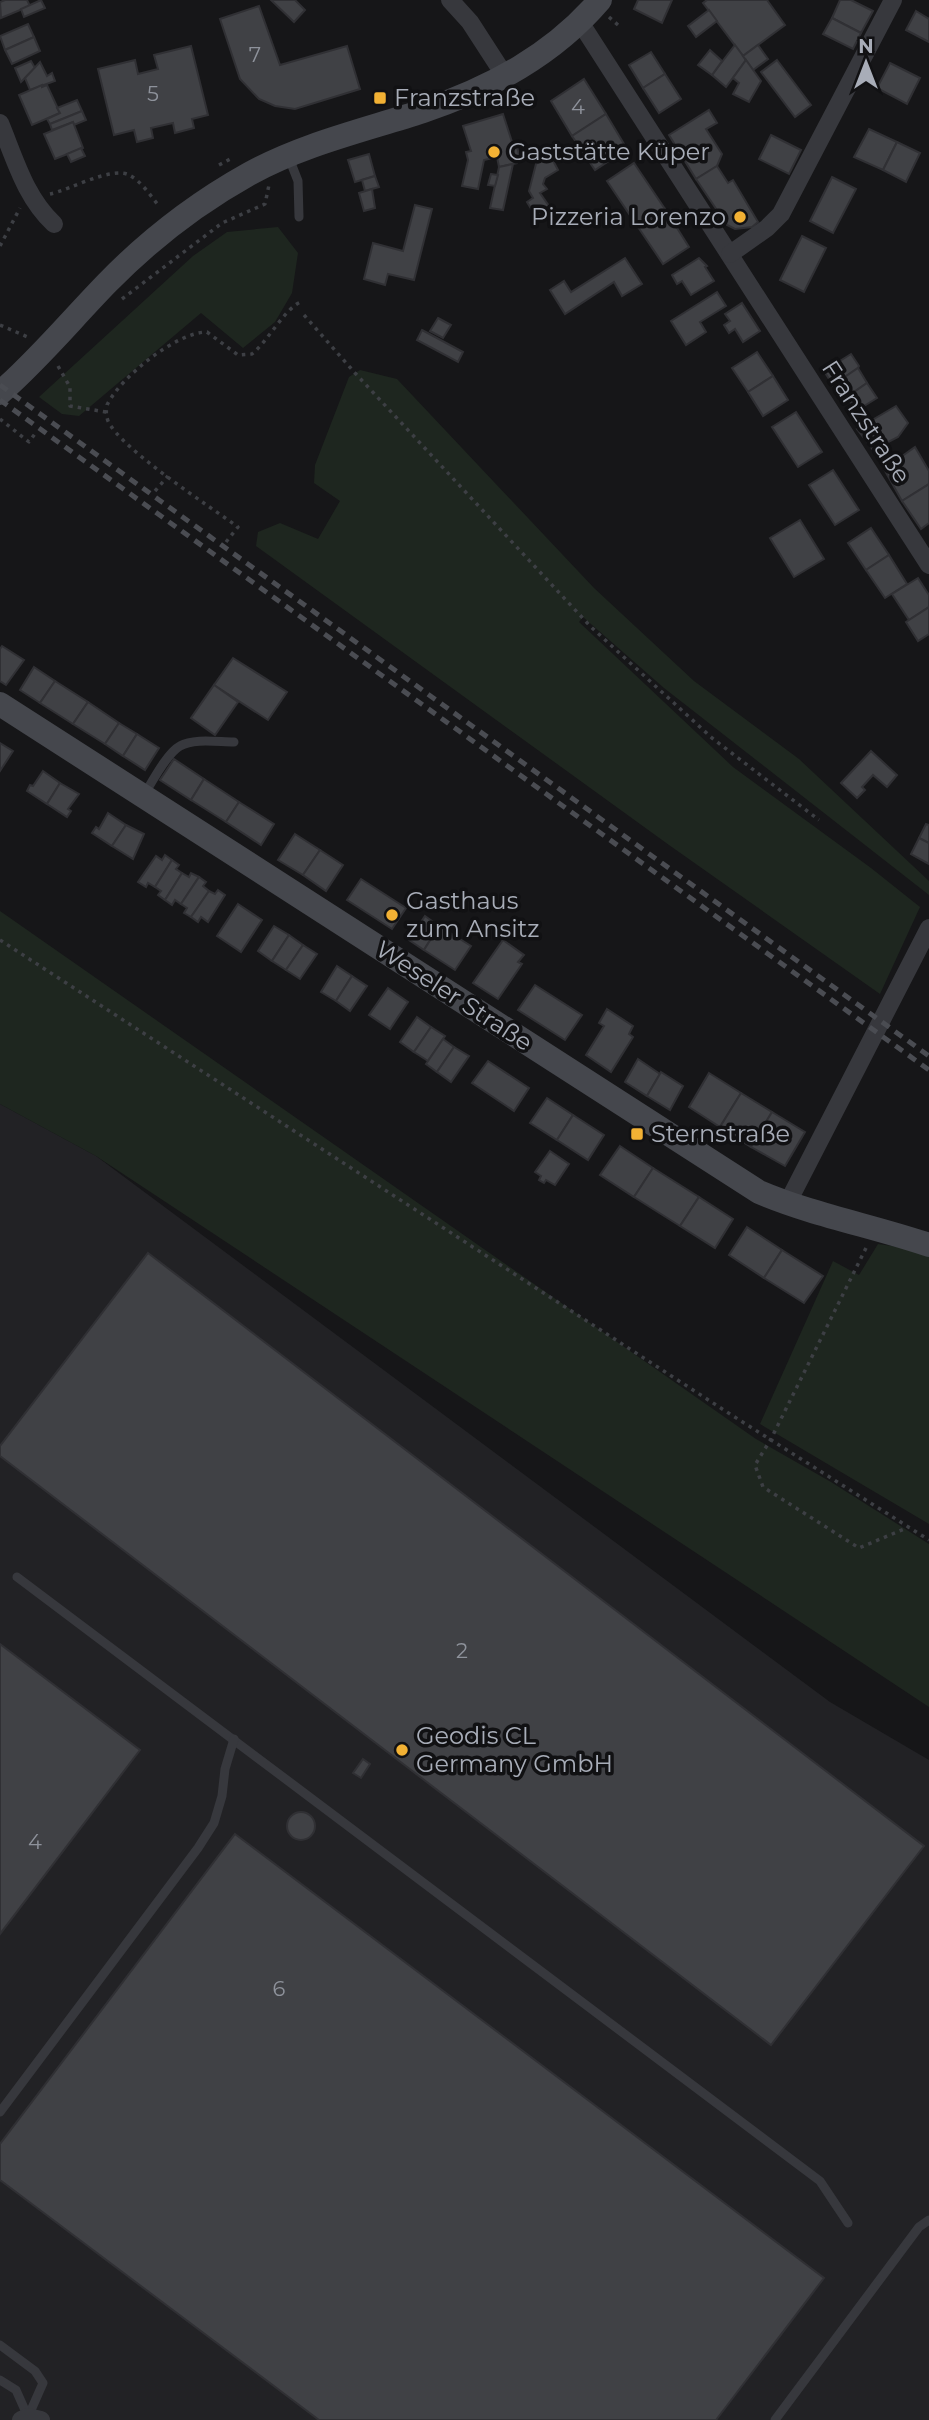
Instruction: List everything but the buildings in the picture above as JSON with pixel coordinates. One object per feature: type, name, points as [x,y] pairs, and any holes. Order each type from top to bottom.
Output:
[{"type":"main road","points":[[0,393],[48,349],[106,284],[158,236],[202,202],[261,168],[289,156],[434,107],[505,76],[544,53],[580,22],[600,0]]},
{"type":"main road","name":"Weseler Straße","points":[[0,704],[759,1192],[787,1204],[876,1227],[929,1245]]},
{"type":"street","points":[[450,0],[470,22],[505,76]]},
{"type":"street","points":[[730,254],[767,228],[781,214],[893,0]]},
{"type":"street","name":"Franzstraße","points":[[580,22],[929,565]]},
{"type":"street","points":[[0,123],[30,196],[54,224]]},
{"type":"street","points":[[787,1204],[929,929]]},
{"type":"lane","points":[[289,156],[298,181],[299,216]]},
{"type":"lane","points":[[143,797],[179,746],[234,742]]},
{"type":"lane","points":[[17,1577],[820,2181],[848,2222]]},
{"type":"lane","points":[[0,2112],[214,1823],[234,1739]]},
{"type":"lane","points":[[775,2420],[919,2227],[929,2220]]},
{"type":"lane","points":[[0,2345],[35,2371],[43,2383],[30,2419]]},
{"type":"lane","points":[[0,2380],[16,2390],[30,2419]]},
{"type":"path","points":[[115,305],[222,223],[265,204],[269,186],[261,168]]},
{"type":"path","points":[[0,246],[19,210],[30,196],[53,194],[113,173],[127,173],[141,184],[159,206]]},
{"type":"path","points":[[226,542],[238,527],[124,441],[112,428],[106,412],[110,399],[159,351],[193,333],[207,332],[238,355],[252,354],[271,335],[293,305],[301,302]]},
{"type":"path","points":[[304,315],[591,626],[712,737],[819,820]]},
{"type":"path","points":[[0,325],[30,338]]},
{"type":"path","points":[[53,371],[58,366],[66,378],[71,391],[70,406],[106,412]]},
{"type":"path","points":[[0,419],[29,442],[37,431]]},
{"type":"path","points":[[155,491],[168,475]]},
{"type":"path","points":[[0,940],[929,1540]]},
{"type":"path","points":[[876,1227],[771,1439],[755,1465],[763,1487],[859,1548],[909,1527]]},
{"type":"shaded area","points":[[278,227],[298,253],[292,293],[275,322],[243,348],[201,313],[79,416],[62,414],[39,397],[193,256],[227,232]]},
{"type":"shaded area","points":[[360,370],[397,379],[594,588],[694,681],[799,759],[929,881],[929,895],[664,688],[583,617],[579,622],[733,767],[920,907],[880,994],[256,546],[258,532],[280,523],[318,539],[340,501],[314,483],[315,465],[349,377]]},
{"type":"shaded area","points":[[0,911],[756,1439],[831,1482],[929,1544],[929,1707],[96,1156],[0,1104]]},
{"type":"shaded area","points":[[0,1104],[96,1156],[830,1702],[929,1760],[929,2420],[0,2420]]},
{"type":"shaded area","points":[[878,1244],[929,1255],[929,1524],[760,1424],[833,1261],[859,1275]]},
{"type":"railway","points":[[0,385],[929,1056]]},
{"type":"railway","points":[[0,400],[929,1070]]},
{"type":"place","name":"Franzstraße","points":[[380,98]]},
{"type":"place","name":"Gaststätte Küper","points":[[494,152]]},
{"type":"place","name":"Pizzeria Lorenzo","points":[[740,217]]},
{"type":"place","name":"Gasthaus zum Ansitz","points":[[392,915]]},
{"type":"place","name":"Sternstraße","points":[[637,1134]]},
{"type":"place","name":"Geodis CL Germany GmbH","points":[[402,1750]]}]
